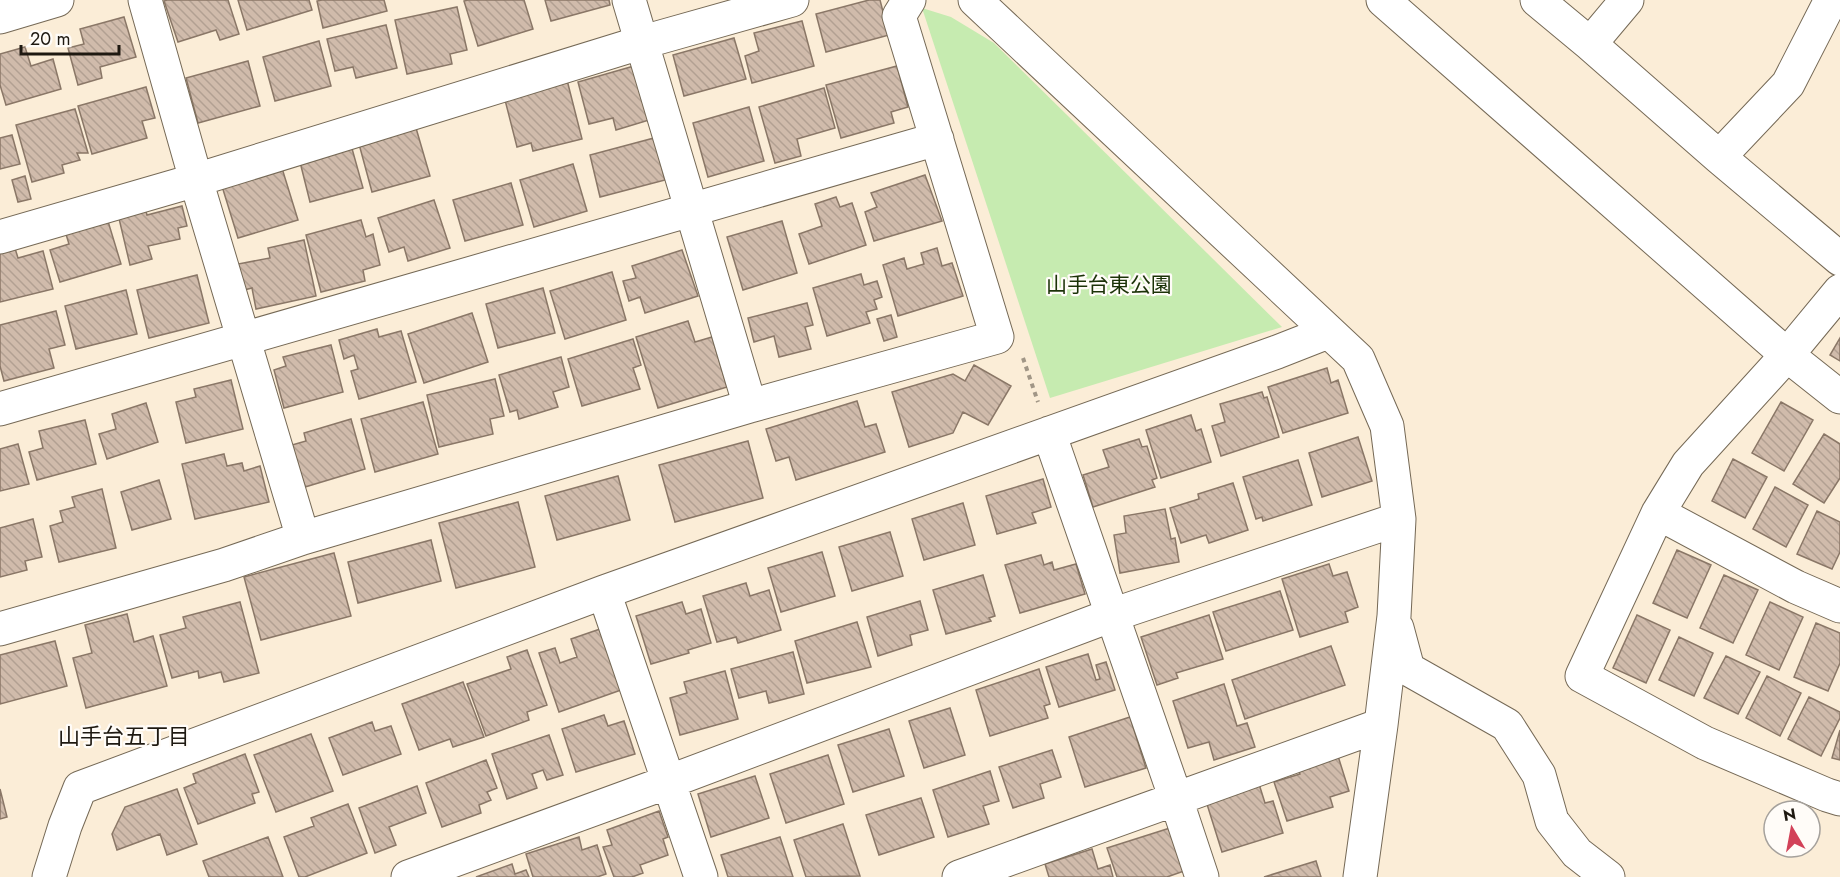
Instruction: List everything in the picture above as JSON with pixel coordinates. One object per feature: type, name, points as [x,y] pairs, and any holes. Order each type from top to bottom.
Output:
[{"type":"street","points":[[0,17],[57,0]]},
{"type":"street","points":[[145,0],[303,538]]},
{"type":"street","points":[[629,0],[750,406]]},
{"type":"street","points":[[0,237],[196,180],[642,42],[792,0]]},
{"type":"street","points":[[0,629],[224,565],[303,538],[750,406],[997,337],[899,16],[909,0]]},
{"type":"street","points":[[975,0],[1358,359],[1387,426],[1399,519],[1394,616],[1360,877]]},
{"type":"street","points":[[1537,0],[1840,259]]},
{"type":"street","points":[[1590,44],[1627,0]]},
{"type":"street","points":[[1719,157],[1788,84],[1831,0]]},
{"type":"street","points":[[1392,3],[1787,355],[1840,397]]},
{"type":"street","points":[[0,409],[937,140]]},
{"type":"street","points":[[1840,291],[1787,355],[1688,464],[1658,513],[1582,676],[1705,743],[1840,799]]},
{"type":"street","points":[[57,875],[65,826],[80,788],[604,592],[1329,332]]},
{"type":"street","points":[[1049,434],[1202,877]]},
{"type":"street","points":[[1658,513],[1796,587],[1840,606]]},
{"type":"street","points":[[408,877],[1112,615],[1399,519]]},
{"type":"street","points":[[604,592],[701,877]]},
{"type":"street","points":[[1394,616],[1408,669],[1507,725],[1539,775],[1552,821],[1576,853],[1608,877]]},
{"type":"street","points":[[959,877],[1381,725]]},
{"type":"path","points":[[997,337],[1018,345],[1049,434]]},
{"type":"green space","name":"山手台東公園","points":[[922,8],[951,17],[994,43],[1282,327],[1050,398]]},
{"type":"building","points":[[228,0],[239,34],[220,40],[216,30],[178,42],[164,1]]},
{"type":"building","points":[[238,0],[309,0],[312,10],[247,30]]},
{"type":"building","points":[[384,0],[387,11],[323,28],[317,1]]},
{"type":"building","points":[[524,0],[533,29],[478,46],[464,1]]},
{"type":"building","points":[[545,0],[609,0],[610,5],[551,21]]},
{"type":"building","points":[[869,0],[880,0],[889,35],[826,52],[816,14]]},
{"type":"building","points":[[457,7],[467,50],[450,54],[452,64],[407,74],[395,20]]},
{"type":"building","points":[[124,17],[136,57],[100,67],[102,78],[78,85],[68,48],[84,44],[80,29]]},
{"type":"building","points":[[802,21],[814,66],[752,83],[745,56],[759,51],[754,33]]},
{"type":"building","points":[[386,25],[397,68],[356,78],[353,67],[335,71],[327,39]]},
{"type":"building","points":[[734,38],[746,79],[684,96],[673,55]]},
{"type":"building","points":[[319,41],[331,86],[275,101],[263,57]]},
{"type":"building","points":[[25,47],[31,66],[53,59],[61,89],[6,105],[0,85],[0,54]]},
{"type":"building","points":[[248,61],[260,106],[198,123],[186,78]]},
{"type":"building","points":[[634,66],[649,120],[616,130],[613,118],[589,124],[578,82]]},
{"type":"building","points":[[897,66],[908,107],[891,112],[894,123],[841,138],[826,85]]},
{"type":"building","points":[[567,80],[582,139],[533,151],[531,143],[517,147],[504,96]]},
{"type":"building","points":[[146,87],[155,118],[142,121],[147,138],[92,154],[78,106]]},
{"type":"building","points":[[824,88],[835,128],[797,139],[801,156],[775,163],[759,107]]},
{"type":"building","points":[[749,107],[764,161],[708,177],[693,123]]},
{"type":"building","points":[[75,109],[88,153],[77,153],[80,160],[62,165],[64,173],[32,182],[16,125]]},
{"type":"building","points":[[416,128],[430,176],[372,192],[359,144]]},
{"type":"building","points":[[12,135],[20,164],[0,169],[0,138]]},
{"type":"building","points":[[654,138],[665,180],[600,197],[590,155]]},
{"type":"building","points":[[351,145],[363,188],[310,202],[299,158]]},
{"type":"building","points":[[573,164],[587,211],[534,227],[520,180]]},
{"type":"building","points":[[281,165],[298,220],[238,238],[221,183]]},
{"type":"building","points":[[925,175],[942,221],[874,241],[865,212],[877,207],[871,193]]},
{"type":"building","points":[[25,176],[31,199],[18,202],[12,180]]},
{"type":"building","points":[[511,183],[523,225],[465,241],[453,200]]},
{"type":"building","points":[[836,197],[840,207],[852,203],[866,245],[809,264],[799,234],[822,226],[815,204]]},
{"type":"building","points":[[434,200],[450,248],[408,261],[404,247],[389,252],[378,218]]},
{"type":"building","points":[[144,204],[147,215],[182,206],[187,226],[178,228],[180,239],[148,246],[152,259],[130,265],[117,210]]},
{"type":"building","points":[[107,218],[121,264],[60,282],[50,250],[69,244],[65,231]]},
{"type":"building","points":[[361,220],[366,237],[373,234],[380,265],[363,270],[365,281],[321,292],[306,235]]},
{"type":"building","points":[[782,221],[797,273],[743,290],[727,237]]},
{"type":"building","points":[[304,240],[316,296],[256,309],[252,288],[244,290],[238,264],[270,258],[268,248]]},
{"type":"building","points":[[14,245],[18,258],[43,251],[53,289],[0,302],[0,249]]},
{"type":"building","points":[[937,248],[942,266],[952,263],[963,296],[898,316],[883,265],[904,258],[907,269],[924,264],[921,253]]},
{"type":"building","points":[[682,250],[698,296],[645,313],[640,297],[629,301],[623,281],[636,278],[632,266]]},
{"type":"building","points":[[612,272],[626,320],[565,339],[550,291]]},
{"type":"building","points":[[861,274],[864,285],[877,281],[882,297],[874,300],[877,309],[866,312],[870,323],[827,336],[813,288]]},
{"type":"building","points":[[197,275],[209,323],[149,338],[137,290]]},
{"type":"building","points":[[543,288],[555,333],[498,348],[486,304]]},
{"type":"building","points":[[126,290],[137,334],[76,349],[65,306]]},
{"type":"building","points":[[807,303],[813,325],[805,327],[811,349],[779,357],[774,336],[754,342],[748,318]]},
{"type":"building","points":[[56,311],[65,345],[49,349],[54,368],[4,381],[0,366],[0,325]]},
{"type":"building","points":[[472,313],[488,362],[424,383],[408,334]]},
{"type":"building","points":[[891,315],[897,337],[884,341],[877,319]]},
{"type":"building","points":[[688,321],[695,342],[712,337],[727,387],[658,408],[636,337]]},
{"type":"building","points":[[377,329],[379,337],[401,331],[416,382],[359,399],[351,371],[358,369],[354,355],[344,359],[339,340]]},
{"type":"building","points":[[1840,338],[1840,361],[1830,355]]},
{"type":"building","points":[[633,339],[641,365],[633,368],[640,389],[582,406],[568,359]]},
{"type":"building","points":[[331,345],[343,392],[284,408],[274,370],[286,366],[283,357]]},
{"type":"building","points":[[561,357],[569,387],[553,392],[558,407],[519,419],[517,410],[510,412],[499,375]]},
{"type":"building","points":[[974,365],[1011,386],[988,425],[963,412],[953,433],[909,447],[892,392],[953,374],[965,381]]},
{"type":"building","points":[[1327,368],[1331,383],[1338,380],[1348,413],[1283,433],[1268,387]]},
{"type":"building","points":[[495,379],[504,416],[490,419],[493,434],[439,447],[427,395]]},
{"type":"building","points":[[231,380],[243,429],[186,443],[176,402],[196,397],[194,389]]},
{"type":"building","points":[[1262,392],[1264,398],[1267,397],[1279,437],[1221,456],[1212,426],[1225,422],[1220,404]]},
{"type":"building","points":[[857,401],[865,427],[876,424],[885,452],[796,480],[789,457],[776,461],[766,429]]},
{"type":"building","points":[[423,402],[438,454],[375,472],[361,419]]},
{"type":"building","points":[[1781,402],[1813,420],[1784,471],[1752,453]]},
{"type":"building","points":[[146,403],[158,442],[107,459],[99,434],[116,429],[112,414]]},
{"type":"building","points":[[1191,415],[1196,431],[1201,429],[1211,462],[1161,478],[1146,430]]},
{"type":"building","points":[[351,419],[365,469],[305,487],[292,445],[306,441],[304,433]]},
{"type":"building","points":[[85,420],[96,464],[37,480],[29,452],[43,448],[39,431]]},
{"type":"building","points":[[1824,434],[1840,444],[1840,478],[1824,503],[1793,484]]},
{"type":"building","points":[[1358,437],[1372,481],[1322,497],[1309,453]]},
{"type":"building","points":[[1139,439],[1142,447],[1147,446],[1157,478],[1152,480],[1155,487],[1093,507],[1083,475],[1109,467],[1103,450]]},
{"type":"building","points":[[748,441],[763,498],[675,522],[659,465]]},
{"type":"building","points":[[18,444],[29,484],[0,491],[0,449]]},
{"type":"building","points":[[224,454],[227,466],[242,463],[244,471],[260,466],[269,502],[195,519],[182,464]]},
{"type":"building","points":[[1733,459],[1767,477],[1745,518],[1712,501]]},
{"type":"building","points":[[1298,460],[1312,505],[1263,521],[1262,517],[1256,519],[1243,477]]},
{"type":"building","points":[[618,476],[630,520],[557,540],[545,496]]},
{"type":"building","points":[[1043,479],[1051,507],[1032,513],[1036,523],[997,534],[986,496]]},
{"type":"building","points":[[159,480],[171,519],[132,530],[121,492]]},
{"type":"building","points":[[1233,483],[1248,530],[1209,543],[1206,535],[1181,543],[1170,508],[1199,499],[1198,494]]},
{"type":"building","points":[[1775,487],[1808,505],[1786,547],[1753,529]]},
{"type":"building","points":[[102,489],[116,548],[59,562],[50,526],[63,522],[60,511],[75,507],[72,497]]},
{"type":"building","points":[[518,502],[535,567],[456,588],[439,523]]},
{"type":"building","points":[[963,503],[975,545],[924,560],[912,519]]},
{"type":"building","points":[[1165,509],[1171,539],[1175,538],[1179,562],[1120,573],[1114,535],[1126,533],[1124,516]]},
{"type":"building","points":[[1817,511],[1840,522],[1840,552],[1832,569],[1797,554]]},
{"type":"building","points":[[33,519],[42,557],[25,561],[27,570],[0,577],[0,528]]},
{"type":"building","points":[[890,532],[903,576],[852,591],[839,547]]},
{"type":"building","points":[[431,540],[441,581],[358,603],[348,562]]},
{"type":"building","points":[[1677,550],[1711,565],[1687,618],[1653,603]]},
{"type":"building","points":[[822,552],[835,596],[781,612],[768,568]]},
{"type":"building","points":[[334,553],[351,616],[261,640],[244,577]]},
{"type":"building","points":[[1041,555],[1044,565],[1052,562],[1054,570],[1076,564],[1085,594],[1020,613],[1005,565]]},
{"type":"building","points":[[1329,564],[1333,576],[1347,572],[1358,607],[1345,612],[1348,622],[1300,637],[1282,579]]},
{"type":"building","points":[[983,575],[995,616],[989,618],[991,621],[946,634],[933,590]]},
{"type":"building","points":[[1724,575],[1758,590],[1733,643],[1700,628]]},
{"type":"building","points":[[746,583],[750,596],[769,590],[781,630],[738,643],[736,637],[717,642],[703,596]]},
{"type":"building","points":[[1280,591],[1293,630],[1226,651],[1213,612]]},
{"type":"building","points":[[920,601],[928,630],[910,635],[912,645],[878,656],[867,617]]},
{"type":"building","points":[[240,602],[259,673],[224,682],[221,672],[199,678],[198,671],[172,678],[160,635],[186,628],[183,617]]},
{"type":"building","points":[[682,602],[686,614],[701,609],[711,643],[688,650],[689,653],[651,664],[636,616]]},
{"type":"building","points":[[1770,602],[1803,617],[1779,670],[1746,655]]},
{"type":"building","points":[[127,614],[134,642],[153,636],[167,686],[86,708],[73,658],[92,653],[85,625]]},
{"type":"building","points":[[1209,615],[1223,659],[1176,673],[1178,678],[1157,685],[1141,637]]},
{"type":"building","points":[[1637,615],[1670,630],[1646,683],[1613,668]]},
{"type":"building","points":[[857,622],[871,667],[807,683],[795,641]]},
{"type":"building","points":[[1816,623],[1840,633],[1840,663],[1828,691],[1794,677]]},
{"type":"building","points":[[600,629],[621,690],[559,712],[539,653],[555,648],[560,663],[577,657],[571,639]]},
{"type":"building","points":[[1679,637],[1713,653],[1694,696],[1659,680]]},
{"type":"building","points":[[55,641],[67,686],[0,704],[0,655]]},
{"type":"building","points":[[1331,646],[1345,685],[1245,719],[1232,680]]},
{"type":"building","points":[[527,650],[547,705],[527,712],[529,720],[486,736],[467,684],[511,669],[507,657]]},
{"type":"building","points":[[793,652],[804,694],[769,703],[766,691],[739,698],[731,669]]},
{"type":"building","points":[[1088,654],[1096,680],[1100,679],[1096,665],[1106,662],[1115,690],[1059,707],[1046,667]]},
{"type":"building","points":[[1726,656],[1760,672],[1738,714],[1704,698]]},
{"type":"building","points":[[1039,669],[1050,704],[1044,706],[1048,718],[990,736],[976,690]]},
{"type":"building","points":[[725,671],[738,719],[680,735],[670,698],[687,693],[684,682]]},
{"type":"building","points":[[1767,676],[1801,693],[1780,736],[1746,718]]},
{"type":"building","points":[[463,682],[484,737],[453,747],[450,739],[419,750],[402,704]]},
{"type":"building","points":[[1224,684],[1237,726],[1247,723],[1255,747],[1214,760],[1209,742],[1188,748],[1173,701]]},
{"type":"building","points":[[1809,697],[1840,712],[1840,718],[1821,756],[1788,739]]},
{"type":"building","points":[[950,708],[965,755],[924,768],[909,721]]},
{"type":"building","points":[[604,715],[608,726],[624,721],[635,754],[576,772],[562,729]]},
{"type":"building","points":[[1130,717],[1146,768],[1085,787],[1069,737]]},
{"type":"building","points":[[372,722],[375,731],[391,726],[401,754],[343,775],[329,738]]},
{"type":"building","points":[[889,729],[904,776],[853,792],[838,745]]},
{"type":"building","points":[[1840,730],[1840,760],[1832,758]]},
{"type":"building","points":[[311,734],[333,791],[276,812],[254,755]]},
{"type":"building","points":[[549,735],[563,775],[547,780],[543,770],[532,774],[537,788],[507,799],[492,754]]},
{"type":"building","points":[[1052,750],[1061,777],[1040,784],[1044,798],[1013,808],[999,767]]},
{"type":"building","points":[[245,754],[259,792],[252,794],[255,803],[198,824],[184,788],[196,783],[193,774]]},
{"type":"building","points":[[828,755],[844,804],[786,823],[770,774]]},
{"type":"building","points":[[1338,756],[1349,791],[1330,797],[1333,807],[1287,821],[1274,782],[1300,774],[1298,769]]},
{"type":"building","points":[[486,760],[497,788],[487,792],[491,800],[479,805],[481,813],[442,827],[426,783]]},
{"type":"building","points":[[990,771],[999,801],[983,806],[989,824],[948,837],[933,790]]},
{"type":"building","points":[[755,776],[769,818],[711,837],[698,794]]},
{"type":"building","points":[[1259,784],[1265,803],[1273,801],[1283,833],[1222,852],[1206,801]]},
{"type":"building","points":[[417,786],[426,813],[389,827],[396,845],[375,853],[359,808]]},
{"type":"building","points":[[0,789],[7,817],[0,819]]},
{"type":"building","points":[[177,789],[197,844],[167,855],[160,834],[117,850],[112,834],[125,807]]},
{"type":"building","points":[[921,798],[934,837],[879,855],[866,815]]},
{"type":"building","points":[[348,804],[367,853],[305,877],[299,877],[284,837],[314,826],[311,818]]},
{"type":"building","points":[[659,811],[668,837],[663,839],[668,855],[640,865],[643,873],[632,877],[614,877],[603,847],[612,845],[607,830]]},
{"type":"building","points":[[843,824],[860,876],[806,877],[794,840]]},
{"type":"building","points":[[1170,828],[1184,871],[1167,877],[1117,877],[1107,848]]},
{"type":"building","points":[[268,837],[283,877],[209,877],[203,861]]},
{"type":"building","points":[[579,837],[582,850],[597,845],[606,874],[597,877],[533,877],[526,854]]},
{"type":"building","points":[[780,837],[793,877],[728,877],[721,855]]},
{"type":"building","points":[[1092,849],[1098,869],[1110,865],[1113,877],[1049,877],[1045,864]]},
{"type":"building","points":[[1316,861],[1321,877],[1264,877]]},
{"type":"building","points":[[512,864],[515,874],[526,870],[529,877],[476,877]]},
{"type":"district","name":"山手台五丁目","points":[[124,736]]}]
